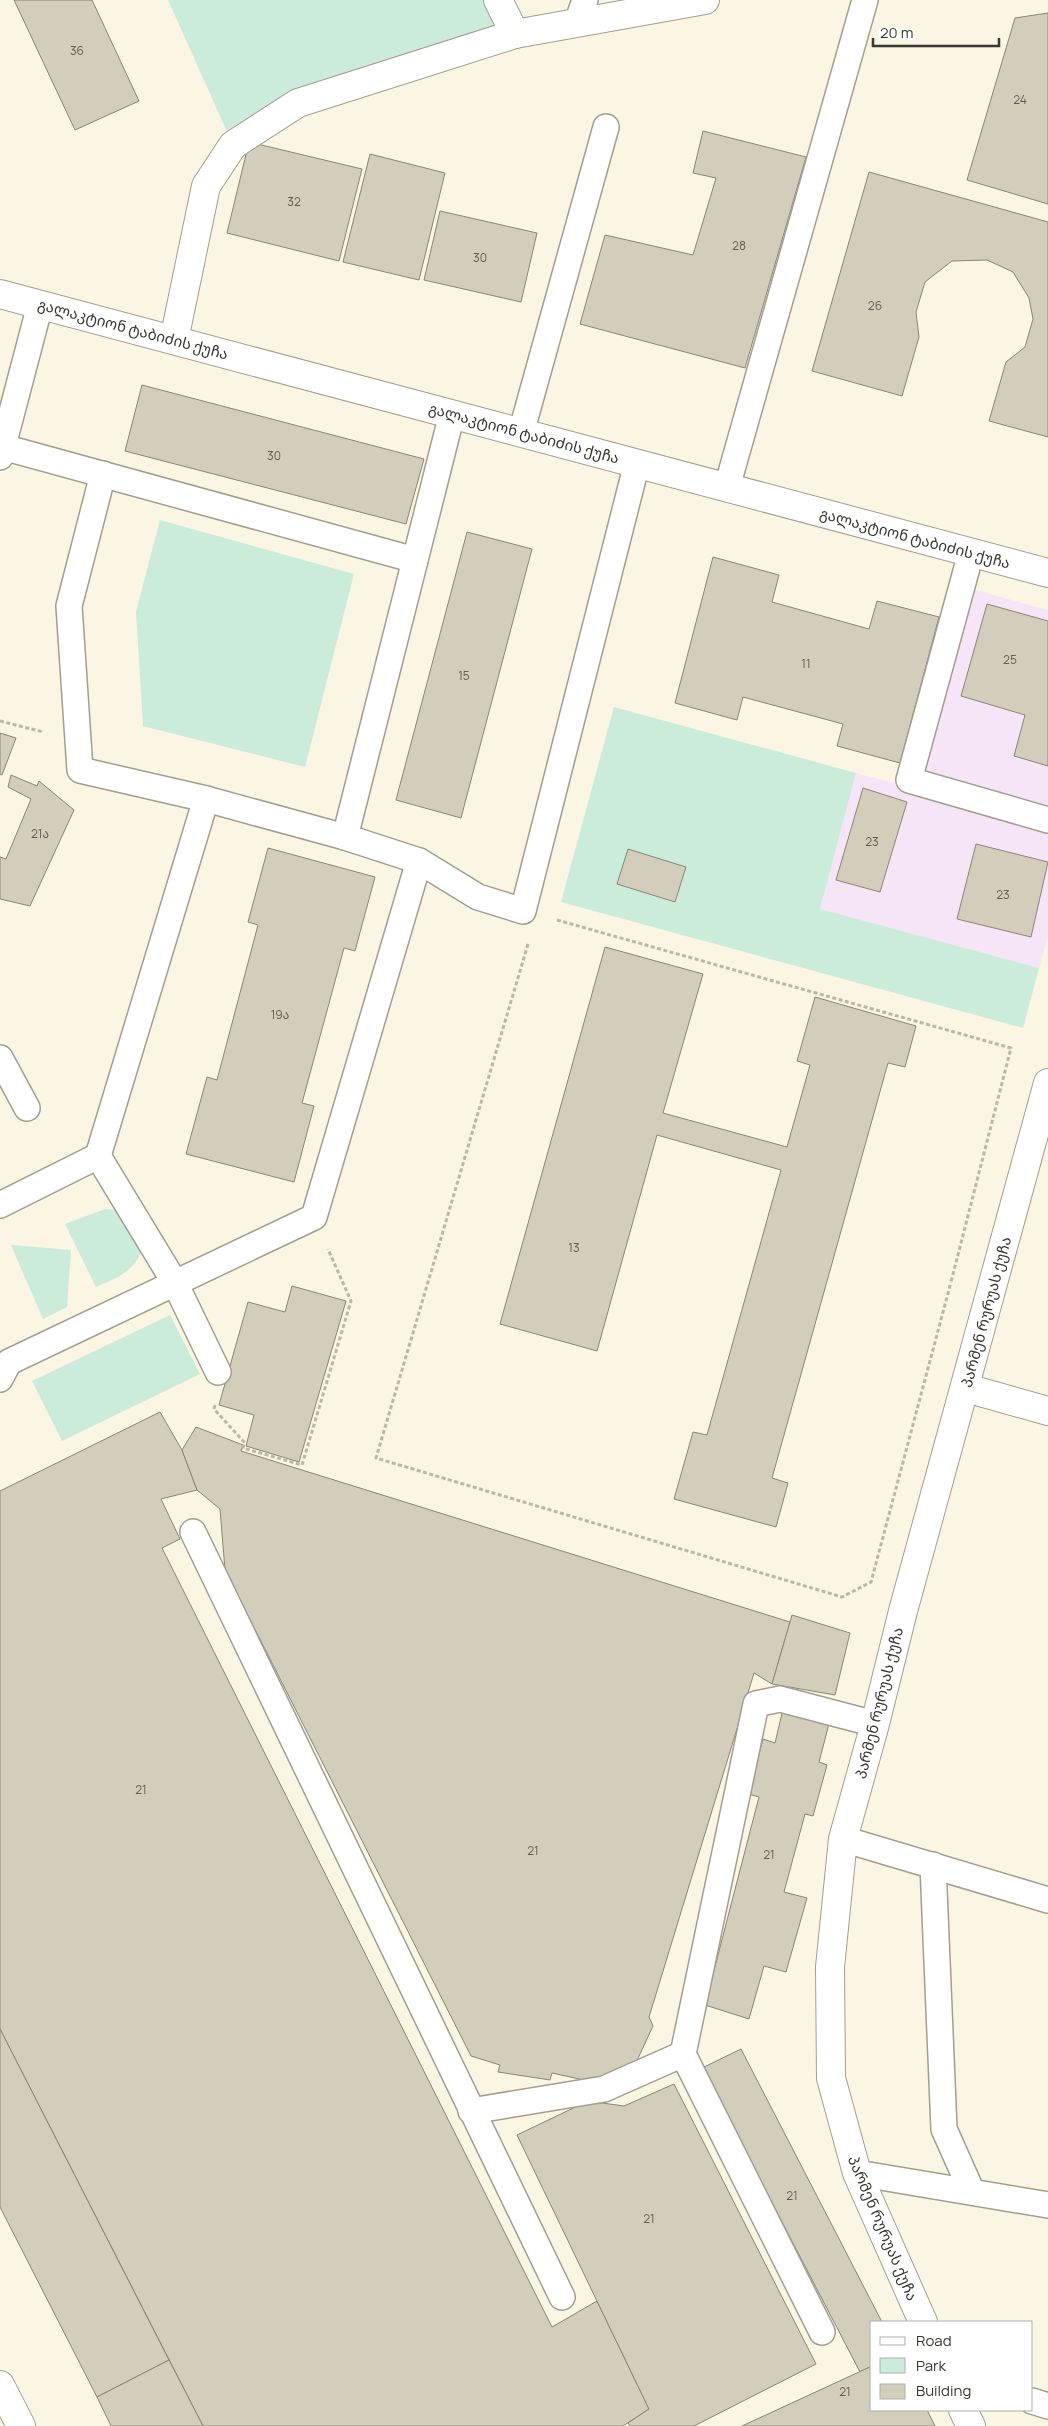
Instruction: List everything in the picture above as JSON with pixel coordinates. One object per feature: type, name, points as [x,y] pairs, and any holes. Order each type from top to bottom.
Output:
[{"type":"street","points":[[498,0],[516,34]]},
{"type":"street","points":[[174,340],[206,186],[233,145],[298,103],[581,12],[706,0]]},
{"type":"street","name":"გალაკტიონ ტაბიძის ქუჩა","points":[[0,294],[1048,573]]},
{"type":"street","name":"პარმენ რურუას ქუჩა","points":[[923,2321],[857,2173],[831,2078],[830,1967],[844,1839],[875,1724],[902,1611],[991,1294],[1041,1138],[1048,1083]]},
{"type":"street","points":[[966,1388],[1048,1411]]},
{"type":"street","points":[[0,2385],[21,2426]]},
{"type":"street","points":[[964,2411],[971,2426]]},
{"type":"lane","points":[[727,487],[865,0]]},
{"type":"lane","points":[[521,433],[606,128]]},
{"type":"lane","points":[[40,305],[2,452],[103,474],[415,560]]},
{"type":"lane","points":[[345,837],[452,414]]},
{"type":"lane","points":[[103,474],[69,606],[80,770],[206,799],[345,837],[419,861],[478,897],[530,913],[637,463]]},
{"type":"lane","points":[[971,552],[909,780],[1048,820]]},
{"type":"lane","points":[[0,1205],[98,1156],[206,799]]},
{"type":"lane","points":[[0,1379],[9,1362],[314,1217],[419,861]]},
{"type":"lane","points":[[0,1058],[28,1108]]},
{"type":"lane","points":[[98,1156],[175,1283],[218,1372]]},
{"type":"lane","points":[[193,1532],[562,2297]]},
{"type":"lane","points":[[822,2332],[682,2054],[756,1704],[780,1699],[875,1724]]},
{"type":"lane","points":[[844,1839],[1048,1900]]},
{"type":"lane","points":[[933,1865],[944,2128],[972,2192]]},
{"type":"lane","points":[[471,2111],[604,2089],[682,2054]]},
{"type":"lane","points":[[857,2173],[1048,2205]]},
{"type":"lane","points":[[1033,2401],[1048,2406]]},
{"type":"path","points":[[530,913],[1011,1048],[951,1282],[870,1582],[842,1597],[376,1458],[530,913]]},
{"type":"path","points":[[218,1372],[214,1409],[244,1443],[243,1448],[302,1465],[351,1301],[314,1217]]},
{"type":"path","points":[[951,1282],[991,1294]]},
{"type":"shaded area","points":[[954,584],[1048,610],[1048,937],[1039,968],[820,909],[856,773],[901,785]]},
{"type":"green space","points":[[168,0],[498,0],[515,34],[298,103],[233,145]]},
{"type":"green space","points":[[160,520],[354,574],[305,767],[143,726],[136,612]]},
{"type":"green space","points":[[614,707],[856,773],[820,909],[1039,968],[1023,1028],[561,902]]},
{"type":"green space","points":[[105,1209],[117,1210],[142,1250],[139,1258],[129,1269],[96,1287],[65,1224]]},
{"type":"green space","points":[[11,1245],[71,1250],[67,1307],[43,1319]]},
{"type":"green space","points":[[170,1315],[200,1374],[62,1441],[32,1381]]},
{"type":"building","points":[[14,0],[92,0],[139,101],[75,130]]},
{"type":"building","points":[[1048,13],[1048,204],[967,180],[1015,18]]},
{"type":"building","points":[[703,131],[806,157],[745,368],[580,324],[605,235],[693,255],[716,178],[693,173]]},
{"type":"building","points":[[249,142],[362,169],[339,261],[227,233]]},
{"type":"building","points":[[370,154],[445,173],[419,280],[343,262]]},
{"type":"building","points":[[869,172],[1048,222],[1048,437],[989,421],[1006,362],[1025,347],[1033,319],[1029,298],[1013,272],[987,260],[952,261],[925,282],[916,312],[919,337],[902,396],[812,371]]},
{"type":"building","points":[[440,211],[537,233],[521,302],[424,280]]},
{"type":"building","points":[[142,385],[424,459],[406,524],[125,451]]},
{"type":"building","points":[[467,532],[532,549],[461,818],[396,800]]},
{"type":"building","points":[[713,557],[779,575],[772,602],[869,629],[877,601],[939,617],[900,763],[837,746],[843,724],[743,697],[737,720],[675,703]]},
{"type":"building","points":[[987,604],[1048,621],[1048,766],[1014,756],[1025,715],[961,696]]},
{"type":"building","points":[[0,733],[16,738],[2,775],[0,774]]},
{"type":"building","points":[[11,775],[37,786],[39,781],[74,810],[30,906],[0,899],[0,857],[6,859],[31,799],[8,787]]},
{"type":"building","points":[[863,788],[907,802],[880,892],[836,880]]},
{"type":"building","points":[[976,844],[1048,862],[1031,937],[957,919]]},
{"type":"building","points":[[268,848],[375,877],[355,951],[344,948],[302,1103],[314,1106],[294,1182],[186,1154],[207,1077],[217,1080],[258,925],[248,922]]},
{"type":"building","points":[[628,849],[686,867],[675,902],[617,884]]},
{"type":"building","points":[[605,947],[703,974],[663,1113],[787,1147],[810,1065],[797,1061],[815,997],[916,1026],[905,1067],[888,1063],[772,1478],[788,1483],[776,1527],[674,1499],[693,1432],[707,1435],[781,1170],[657,1135],[597,1351],[500,1324]]},
{"type":"building","points":[[292,1286],[346,1301],[299,1462],[246,1446],[254,1415],[219,1405],[248,1302],[285,1312]]},
{"type":"building","points":[[160,1412],[182,1450],[197,1490],[161,1499],[180,1539],[162,1548],[552,2327],[597,2301],[649,2409],[623,2426],[203,2426],[0,2029],[0,1491]]},
{"type":"building","points":[[196,1427],[243,1445],[241,1451],[790,1622],[772,1684],[754,1673],[649,2017],[653,2026],[634,2067],[602,2084],[552,2073],[550,2080],[498,2072],[500,2065],[471,2056],[225,1570],[220,1509],[197,1490],[182,1450]]},
{"type":"building","points":[[792,1615],[850,1633],[835,1695],[772,1684]]},
{"type":"building","points":[[783,1709],[830,1720],[819,1762],[827,1765],[813,1816],[805,1814],[784,1892],[807,1898],[786,1972],[764,1966],[749,2019],[705,2005],[759,1797],[748,1794],[763,1739],[775,1743]]},
{"type":"building","points":[[0,2029],[169,2360],[97,2397],[0,2207]]},
{"type":"building","points":[[741,2049],[881,2321],[870,2321],[870,2367],[860,2372],[702,2068]]},
{"type":"building","points":[[674,2084],[816,2364],[694,2426],[630,2426],[628,2423],[649,2409],[517,2135],[588,2101],[624,2106]]},
{"type":"building","points":[[169,2360],[203,2426],[111,2426],[97,2397]]},
{"type":"building","points":[[870,2367],[870,2411],[928,2411],[935,2426],[742,2426]]}]
